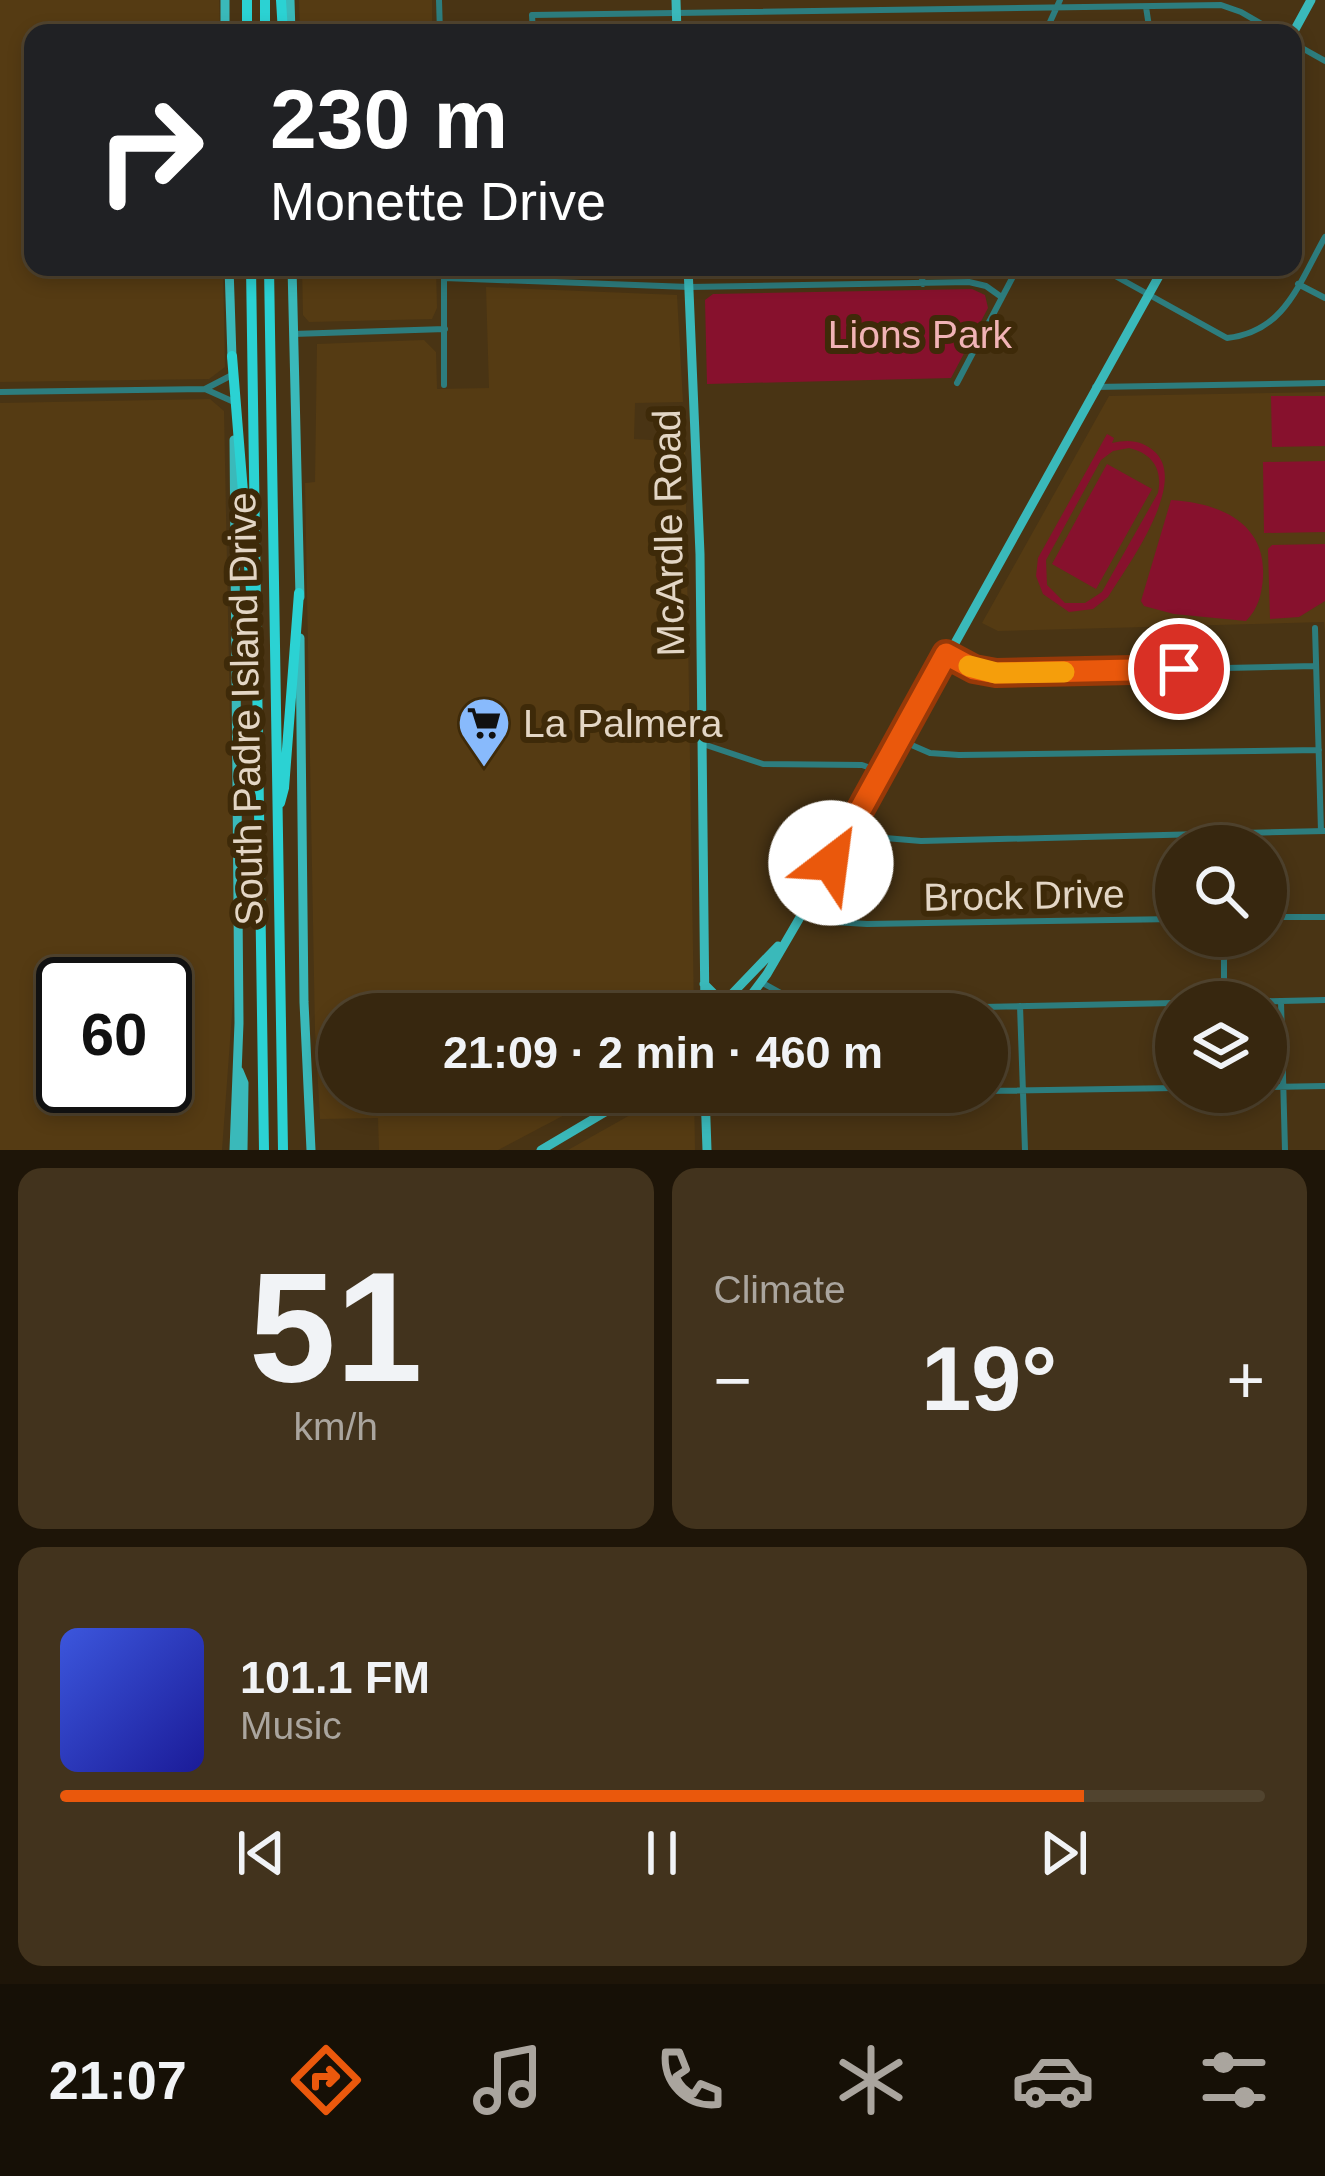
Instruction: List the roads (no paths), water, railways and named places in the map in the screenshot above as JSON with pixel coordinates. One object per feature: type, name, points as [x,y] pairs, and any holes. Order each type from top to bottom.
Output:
[{"type":"highway","name":"South Padre Island Drive","points":[[251,276],[264,1150]]},
{"type":"highway","name":"South Padre Island Drive","points":[[269,276],[283,1150]]},
{"type":"highway","points":[[232,356],[249,583],[257,624]]},
{"type":"highway","points":[[277,812],[284,788],[299,593]]},
{"type":"main road","points":[[230,276],[236,1066],[244,1083],[238,1150]]},
{"type":"main road","points":[[292,276],[309,1150]]},
{"type":"main road","name":"McArdle Road","points":[[688,276],[704,744],[704,993]]},
{"type":"main road","points":[[753,993],[855,824],[1159,276]]},
{"type":"main road","points":[[704,984],[718,998],[728,998],[788,934]]},
{"type":"main road","points":[[541,1150],[604,1113]]},
{"type":"main road","points":[[706,1113],[707,1150]]},
{"type":"street","points":[[532,24],[532,15],[676,6],[1221,3],[1262,24]]},
{"type":"street","points":[[1146,7],[1149,24]]},
{"type":"street","points":[[1115,276],[1227,338],[1249,336],[1280,315],[1325,237]]},
{"type":"street","points":[[922,276],[923,284]]},
{"type":"street","points":[[957,383],[1012,276]]},
{"type":"street","points":[[444,385],[444,278],[689,287],[969,283],[986,286],[1000,296]]},
{"type":"street","points":[[1298,284],[1325,298]]},
{"type":"street","points":[[292,334],[445,329]]},
{"type":"street","points":[[205,389],[232,375]]},
{"type":"street","points":[[1095,387],[1325,383]]},
{"type":"street","points":[[0,392],[205,389],[234,402]]},
{"type":"street","points":[[1287,831],[1323,831],[1315,628]]},
{"type":"street","points":[[946,654],[974,669],[996,673],[1316,666]]},
{"type":"street","points":[[899,740],[930,753],[959,755],[1319,750]]},
{"type":"street","points":[[704,744],[764,764],[862,765],[882,772]]},
{"type":"street","points":[[855,824],[885,838],[921,841],[1155,834]]},
{"type":"street","name":"Brock Drive","points":[[805,906],[834,922],[867,925],[1155,919]]},
{"type":"street","points":[[1287,917],[1325,917]]},
{"type":"street","points":[[761,982],[788,998],[839,1010],[1155,1002]]},
{"type":"street","points":[[1287,1002],[1325,1000]]},
{"type":"street","points":[[1021,1006],[1025,1150]]},
{"type":"street","points":[[1287,1087],[1325,1086]]},
{"type":"street","points":[[1008,1090],[1155,1088]]},
{"type":"street","points":[[1284,1113],[1285,1150]]},
{"type":"place","name":"La Palmera","points":[[484,769]]},
{"type":"park label","name":"Lions Park","points":[[920,334]]}]
